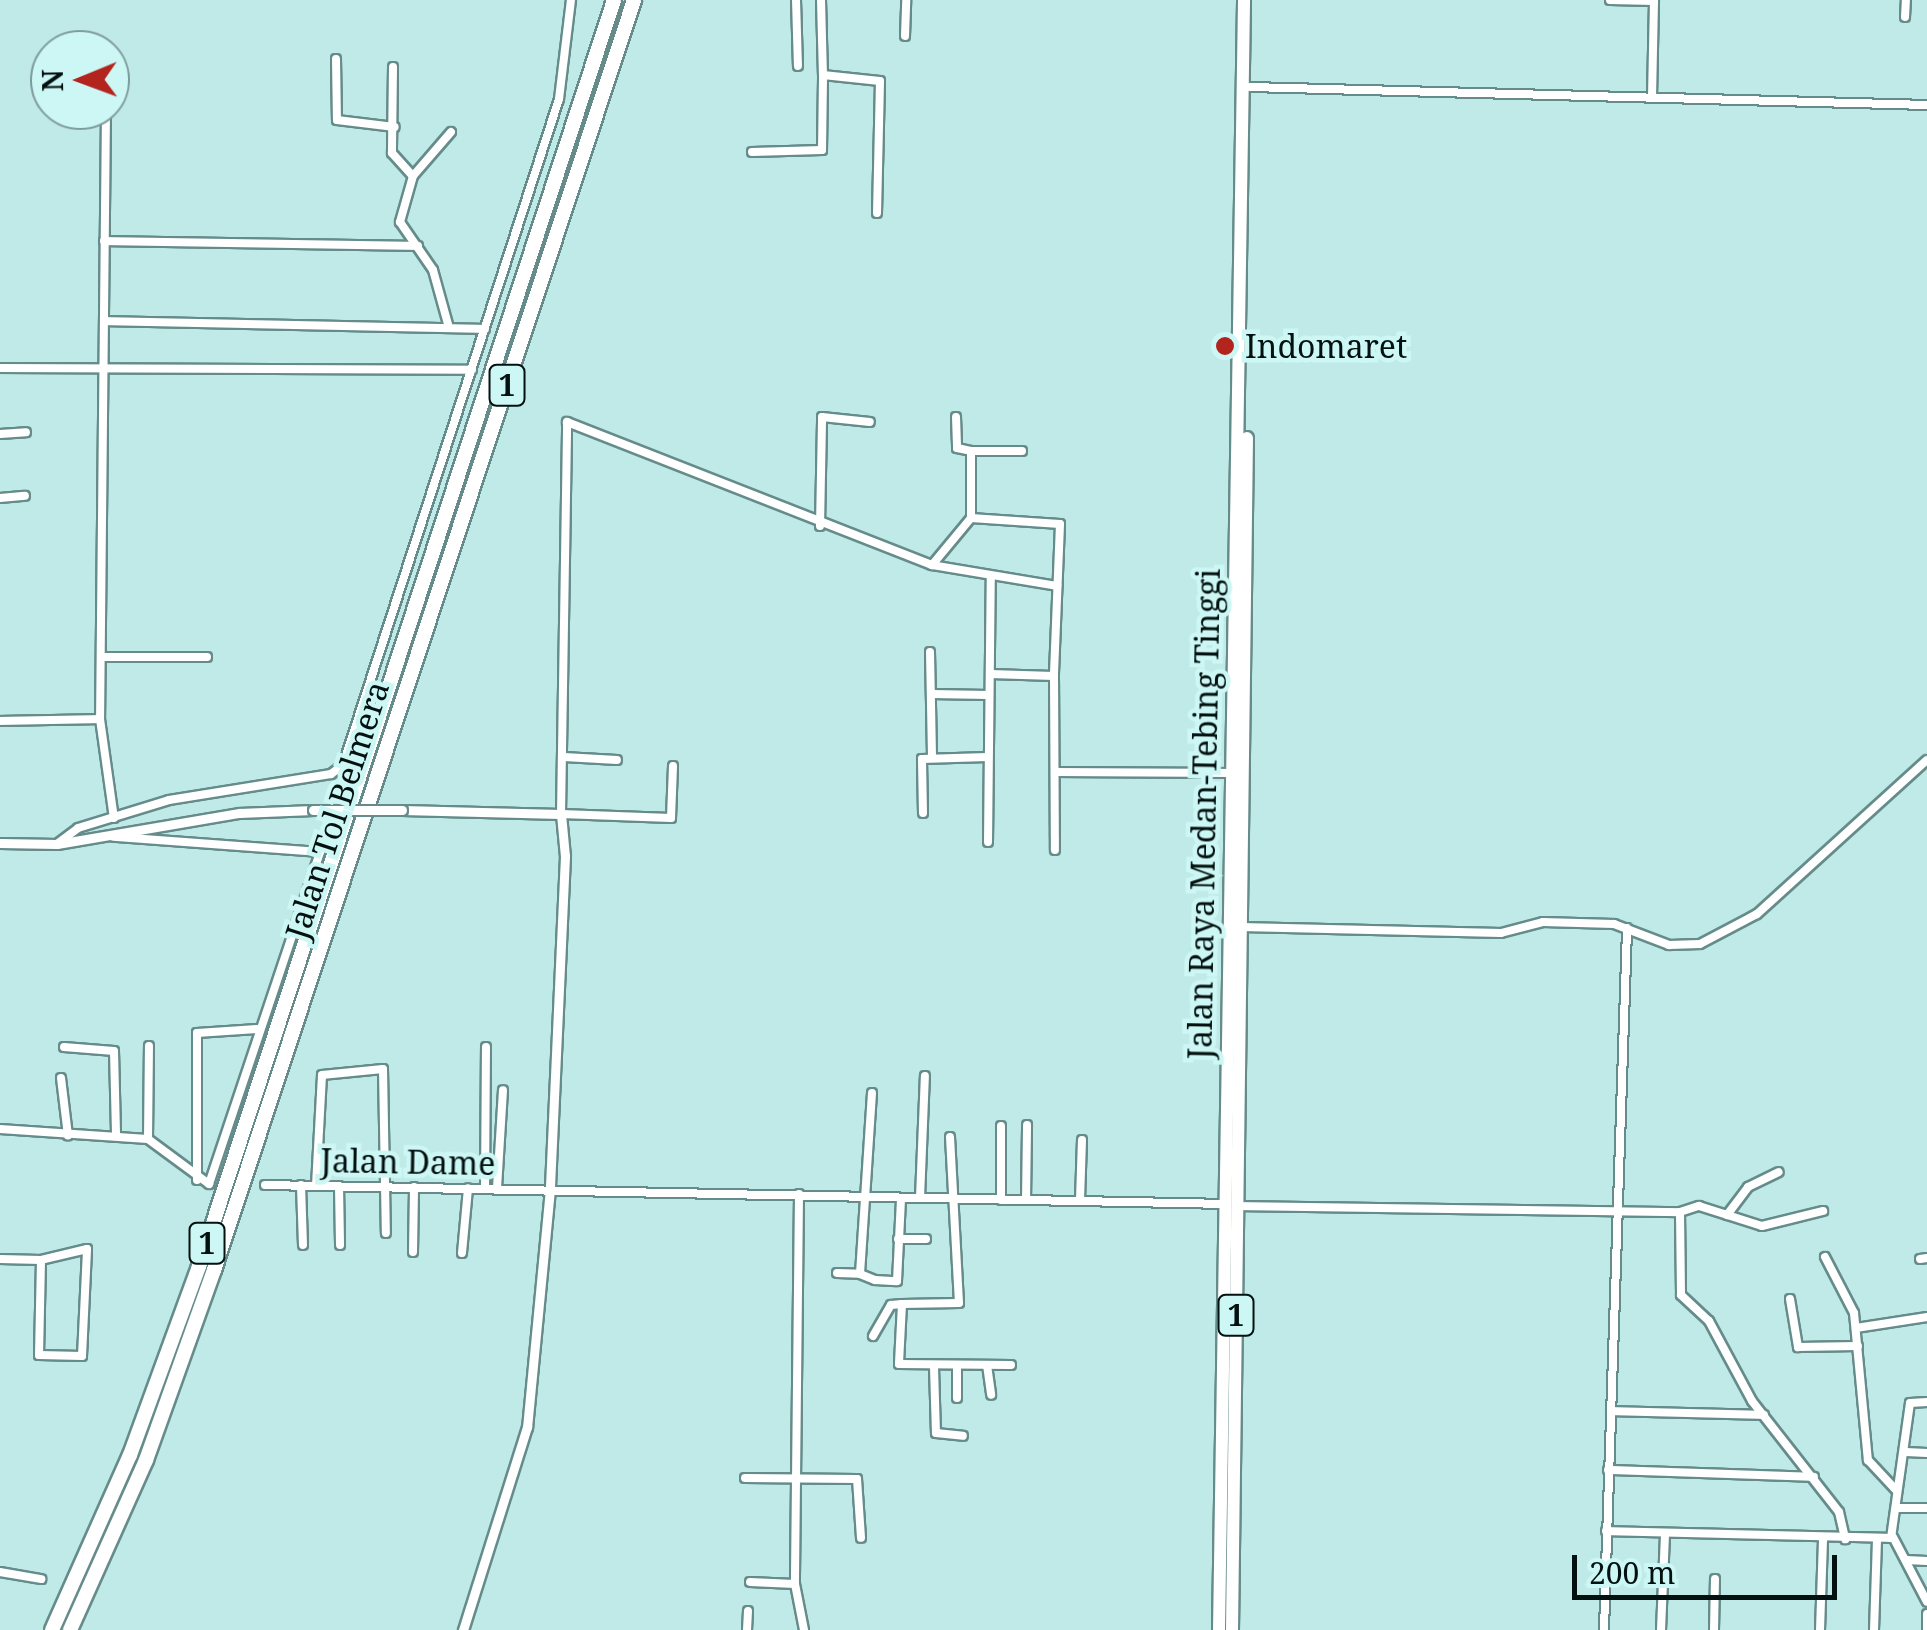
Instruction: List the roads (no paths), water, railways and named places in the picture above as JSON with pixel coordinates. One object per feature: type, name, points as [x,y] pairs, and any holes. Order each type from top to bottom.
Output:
[{"type":"highway","name":"Jalan Tol Belmera","points":[[52,1630],[130,1454],[199,1266],[614,0]]},
{"type":"highway","name":"Jalan Tol Belmera","points":[[70,1630],[146,1460],[214,1270],[634,0]]},
{"type":"highway","name":"Jalan Raya Medan-Tebing Tinggi","points":[[1219,1630],[1235,1001],[1250,87],[1248,0]]},
{"type":"highway","name":"Jalan Raya Medan-Tebing Tinggi","points":[[1236,927],[1234,773],[1248,0]]},
{"type":"highway","name":"Jalan Raya Medan-Tebing Tinggi","points":[[1231,1205],[1232,1630]]},
{"type":"street","points":[[57,844],[114,818],[344,765],[559,99],[572,0]]},
{"type":"street","points":[[796,0],[798,66]]},
{"type":"street","points":[[752,152],[822,150],[822,0]]},
{"type":"street","points":[[904,36],[906,0]]},
{"type":"street","points":[[1610,0],[1654,0],[1652,97]]},
{"type":"street","points":[[1905,17],[1906,0]]},
{"type":"street","points":[[336,60],[336,120],[395,127]]},
{"type":"street","points":[[393,66],[394,160],[413,176]]},
{"type":"street","points":[[823,76],[880,81],[877,213]]},
{"type":"street","points":[[1250,87],[1927,105]]},
{"type":"street","points":[[106,130],[104,657],[100,719],[114,818]]},
{"type":"street","points":[[448,324],[399,207],[413,176],[451,132]]},
{"type":"street","points":[[104,241],[418,246]]},
{"type":"street","points":[[104,321],[448,324],[485,329]]},
{"type":"street","points":[[0,368],[102,372],[472,370]]},
{"type":"street","points":[[820,526],[822,417],[870,422]]},
{"type":"street","points":[[956,417],[957,448],[971,452],[1022,451]]},
{"type":"street","points":[[462,1630],[527,1428],[550,1189],[564,758],[567,422],[820,526],[932,565],[1057,586]]},
{"type":"street","points":[[0,434],[26,432]]},
{"type":"street","points":[[932,565],[970,518],[971,452]]},
{"type":"street","points":[[0,498],[25,496]]},
{"type":"street","points":[[970,518],[1060,524],[1054,676],[1055,850]]},
{"type":"street","points":[[988,842],[991,576]]},
{"type":"street","points":[[930,652],[932,756]]},
{"type":"street","points":[[104,657],[207,657]]},
{"type":"street","points":[[990,674],[1054,676]]},
{"type":"street","points":[[931,694],[989,695]]},
{"type":"street","points":[[0,722],[100,719]]},
{"type":"street","points":[[922,813],[921,761],[932,756],[988,757]]},
{"type":"street","points":[[564,758],[617,760]]},
{"type":"street","points":[[1236,927],[1502,932],[1543,922],[1627,928],[1683,947],[1734,930],[1927,760]]},
{"type":"street","points":[[0,844],[57,844],[222,815],[313,810],[671,818],[673,766]]},
{"type":"street","points":[[1055,772],[1234,773]]},
{"type":"street","points":[[0,1129],[148,1139],[197,1180],[209,1184],[257,1029],[320,852],[114,837]]},
{"type":"street","points":[[1604,1630],[1627,928]]},
{"type":"street","points":[[197,1180],[198,1033],[257,1029]]},
{"type":"street","points":[[64,1046],[114,1051],[116,1134]]},
{"type":"street","points":[[148,1139],[149,1046]]},
{"type":"street","points":[[484,1188],[486,1047]]},
{"type":"street","points":[[316,1186],[322,1075],[382,1069],[388,1187],[386,1234]]},
{"type":"street","points":[[920,1198],[925,1076]]},
{"type":"street","points":[[61,1078],[68,1136]]},
{"type":"street","points":[[498,1188],[503,1090]]},
{"type":"street","points":[[860,1274],[861,1197],[872,1093]]},
{"type":"street","points":[[1026,1200],[1027,1124]]},
{"type":"street","points":[[1000,1200],[1001,1126]]},
{"type":"street","points":[[874,1336],[891,1306],[959,1304],[950,1137]]},
{"type":"street","points":[[1080,1200],[1082,1140]]},
{"type":"street","points":[[1726,1215],[1748,1187],[1779,1172]]},
{"type":"street","name":"Jalan Dame","points":[[265,1185],[1680,1212],[1695,1206],[1762,1226],[1823,1211]]},
{"type":"street","points":[[301,1186],[303,1244]]},
{"type":"street","points":[[339,1186],[340,1245]]},
{"type":"street","points":[[413,1252],[414,1187]]},
{"type":"street","points":[[462,1253],[468,1188]]},
{"type":"street","points":[[799,1194],[795,1584],[804,1630]]},
{"type":"street","points":[[837,1273],[896,1283],[901,1198]]},
{"type":"street","points":[[1680,1212],[1678,1288],[1709,1321],[1764,1416],[1815,1477],[1843,1520],[1845,1539]]},
{"type":"street","points":[[898,1238],[926,1239]]},
{"type":"street","points":[[0,1259],[41,1260],[87,1248],[82,1356],[38,1353],[41,1260]]},
{"type":"street","points":[[1826,1257],[1856,1328],[1868,1460],[1895,1489]]},
{"type":"street","points":[[1790,1299],[1798,1347],[1858,1346]]},
{"type":"street","points":[[902,1304],[899,1364],[1011,1364]]},
{"type":"street","points":[[1856,1328],[1927,1317]]},
{"type":"street","points":[[987,1365],[991,1395]]},
{"type":"street","points":[[957,1366],[957,1398]]},
{"type":"street","points":[[934,1367],[936,1432],[963,1436]]},
{"type":"street","points":[[1927,1402],[1910,1402],[1906,1452],[1895,1489],[1893,1537],[1927,1602]]},
{"type":"street","points":[[1611,1411],[1764,1416]]},
{"type":"street","points":[[1906,1452],[1927,1454]]},
{"type":"street","points":[[1608,1470],[1815,1477]]},
{"type":"street","points":[[744,1478],[859,1480],[861,1538]]},
{"type":"street","points":[[1896,1508],[1927,1508]]},
{"type":"street","points":[[1606,1531],[1823,1540],[1893,1537]]},
{"type":"street","points":[[1661,1630],[1664,1534]]},
{"type":"street","points":[[1874,1630],[1876,1539]]},
{"type":"street","points":[[1820,1630],[1823,1540]]},
{"type":"street","points":[[1906,1560],[1927,1561]]},
{"type":"street","points":[[0,1572],[41,1579]]},
{"type":"street","points":[[1714,1630],[1715,1580]]},
{"type":"street","points":[[750,1582],[795,1584]]},
{"type":"street","points":[[746,1630],[748,1611]]},
{"type":"street","points":[[1926,1630],[1927,1614]]},
{"type":"place","name":"Indomaret","points":[[1225,346]]}]
